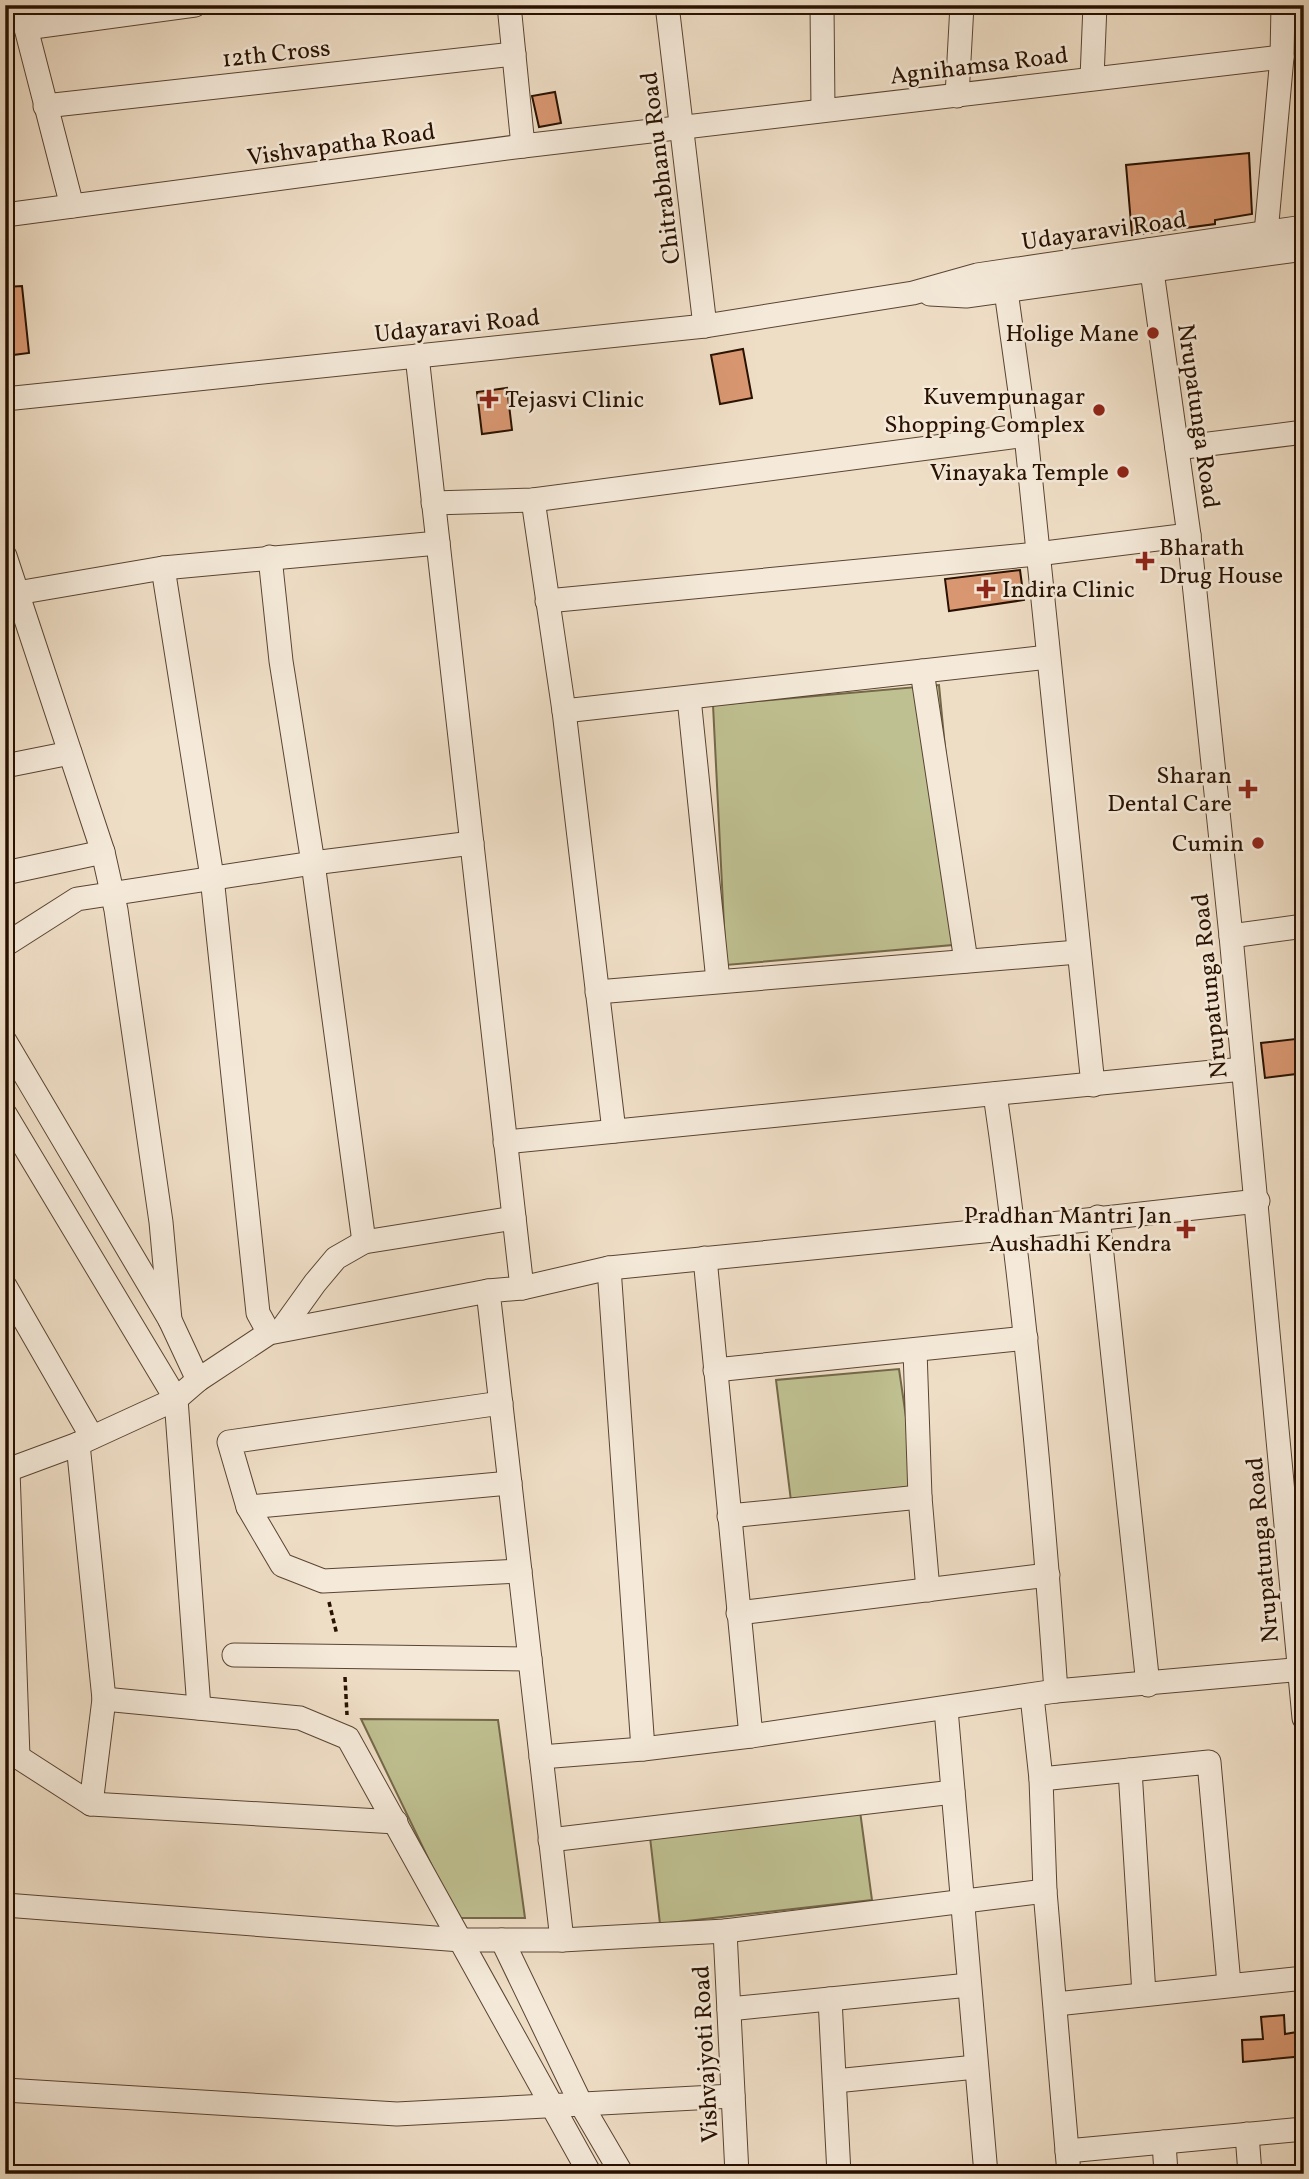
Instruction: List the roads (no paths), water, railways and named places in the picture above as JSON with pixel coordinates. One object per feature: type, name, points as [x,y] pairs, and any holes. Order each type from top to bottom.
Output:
[{"type":"street","points":[[20,5],[72,206]]},
{"type":"street","points":[[26,28],[195,5]]},
{"type":"street","points":[[509,5],[523,146]]},
{"type":"street","name":"Chitrabhanu Road","points":[[667,5],[705,326]]},
{"type":"street","points":[[822,5],[822,110]]},
{"type":"street","points":[[957,96],[962,5]]},
{"type":"street","points":[[1092,78],[1095,5]]},
{"type":"street","points":[[1267,244],[1282,57],[1283,5]]},
{"type":"street","name":"12th Cross","points":[[45,106],[514,54]]},
{"type":"street","name":"Agnihamsa Road","points":[[683,127],[1282,57]]},
{"type":"street","name":"Vishvapatha Road","points":[[5,215],[683,127]]},
{"type":"street","name":"Udayaravi Road","points":[[1267,244],[1304,228]]},
{"type":"street","name":"Udayaravi Road","points":[[5,399],[705,326],[913,293],[977,275],[1150,260],[1267,244],[1304,249]]},
{"type":"street","name":"Udayaravi Road","points":[[913,293],[966,296],[1006,291],[1150,260]]},
{"type":"street","name":"Nrupatunga Road","points":[[1150,260],[1189,536],[1258,1201],[1304,1718]]},
{"type":"street","points":[[1006,291],[1026,435],[1093,1085]]},
{"type":"street","points":[[417,356],[522,1287]]},
{"type":"street","points":[[1177,448],[1304,432]]},
{"type":"street","points":[[433,503],[533,499],[1026,435]]},
{"type":"street","points":[[533,499],[564,711],[614,1131]]},
{"type":"street","points":[[547,601],[1037,554],[1189,536]]},
{"type":"street","points":[[17,593],[163,569],[438,543]]},
{"type":"street","points":[[5,556],[103,852],[112,893],[161,1222],[170,1320]]},
{"type":"street","points":[[270,557],[281,661],[313,863],[364,1242]]},
{"type":"street","points":[[163,569],[212,877],[258,1313],[276,1331]]},
{"type":"street","points":[[564,711],[1048,657]]},
{"type":"street","points":[[922,671],[966,961]]},
{"type":"street","points":[[688,698],[718,981]]},
{"type":"street","points":[[5,765],[70,753]]},
{"type":"street","points":[[5,945],[77,899],[212,877],[472,843]]},
{"type":"street","points":[[5,873],[103,852]]},
{"type":"street","points":[[1231,936],[1304,926]]},
{"type":"street","points":[[597,992],[1078,952]]},
{"type":"street","points":[[5,1041],[170,1320],[198,1380]]},
{"type":"street","points":[[505,1142],[1243,1069]]},
{"type":"street","points":[[995,1094],[1026,1338],[1056,1691]]},
{"type":"street","points":[[5,1114],[176,1399],[200,1708]]},
{"type":"street","points":[[276,1331],[522,1287],[609,1268],[1258,1201]]},
{"type":"street","points":[[1098,1217],[1148,1685]]},
{"type":"street","points":[[396,1822],[91,1804],[11,1757],[6,1469],[85,1441],[176,1399],[198,1380],[276,1331],[336,1258],[364,1242],[514,1218]]},
{"type":"street","points":[[705,1258],[751,1736]]},
{"type":"street","points":[[609,1268],[643,1749]]},
{"type":"street","points":[[5,1286],[85,1441],[104,1699],[91,1804]]},
{"type":"street","points":[[488,1291],[562,1940]]},
{"type":"street","points":[[715,1370],[1026,1338]]},
{"type":"street","points":[[915,1350],[920,1497],[928,1590]]},
{"type":"street","points":[[501,1403],[229,1441],[248,1507],[282,1565],[323,1581],[520,1571]]},
{"type":"street","points":[[248,1507],[510,1483]]},
{"type":"street","points":[[729,1516],[920,1497]]},
{"type":"street","points":[[738,1613],[1048,1575]]},
{"type":"street","points":[[234,1655],[530,1659]]},
{"type":"street","points":[[541,1757],[643,1749],[751,1736],[1056,1691],[1148,1685],[1301,1669]]},
{"type":"street","points":[[1032,1696],[1041,1779],[1045,1891],[1068,2162],[1164,2142],[1304,2129]]},
{"type":"street","points":[[104,1699],[300,1718],[348,1738],[590,2174]]},
{"type":"street","points":[[946,1709],[986,2174]]},
{"type":"street","points":[[1041,1779],[1209,1762],[1229,1984]]},
{"type":"street","points":[[1130,1770],[1144,1994]]},
{"type":"street","points":[[550,1840],[953,1792]]},
{"type":"street","points":[[5,1905],[461,1940],[562,1940],[725,1931],[1045,1891]]},
{"type":"street","name":"Vishvajyoti Road","points":[[725,1931],[737,2174]]},
{"type":"street","points":[[502,1940],[581,2104],[622,2174]]},
{"type":"street","points":[[1056,2004],[1304,1978]]},
{"type":"street","points":[[729,2008],[969,1985]]},
{"type":"street","points":[[831,1999],[839,2174]]},
{"type":"street","points":[[835,2081],[976,2067]]},
{"type":"street","points":[[5,2090],[397,2114],[733,2096]]},
{"type":"street","points":[[1247,2134],[1250,2174]]},
{"type":"street","points":[[1164,2142],[1166,2174]]},
{"type":"place","name":"Holige Mane","points":[[1153,333]]},
{"type":"place","name":"Tejasvi Clinic","points":[[489,399]]},
{"type":"place","name":"Kuvempunagar Shopping Complex","points":[[1099,410]]},
{"type":"place","name":"Vinayaka Temple","points":[[1123,472]]},
{"type":"place","name":"Bharath Drug House","points":[[1145,561]]},
{"type":"place","name":"Indira Clinic","points":[[986,589]]},
{"type":"place","name":"Sharan Dental Care","points":[[1248,789]]},
{"type":"place","name":"Cumin","points":[[1258,843]]},
{"type":"place","name":"Pradhan Mantri Jan Aushadhi Kendra","points":[[1186,1229]]}]
